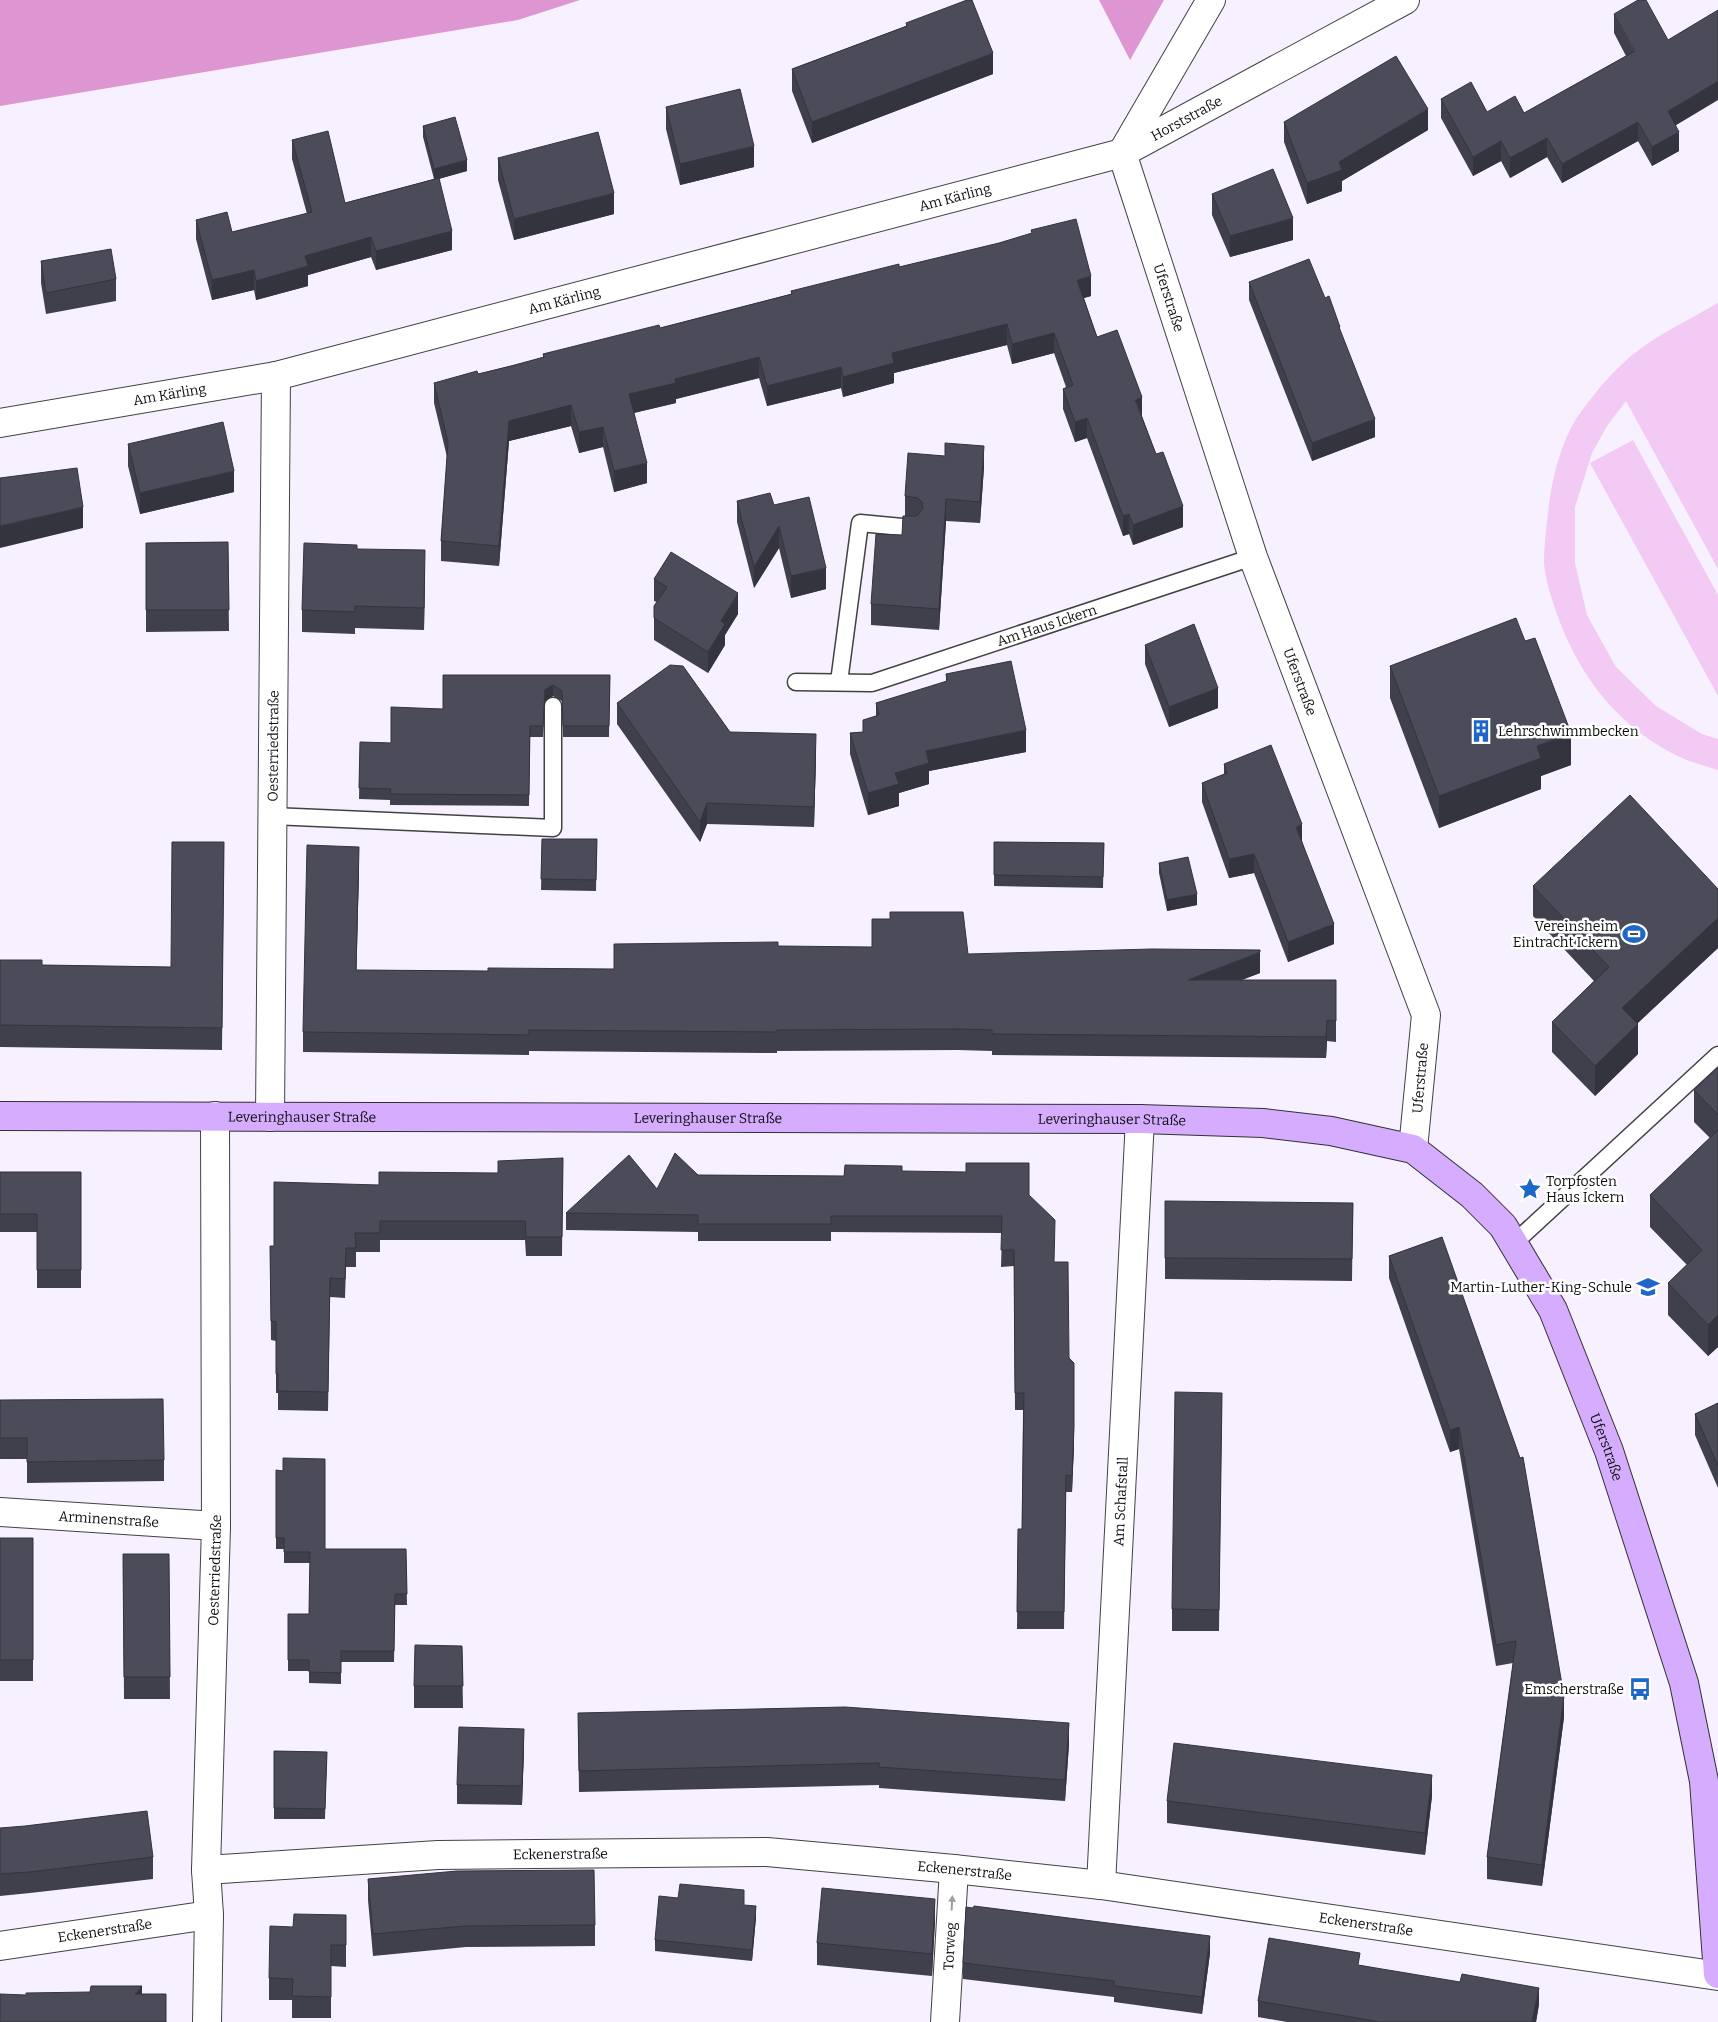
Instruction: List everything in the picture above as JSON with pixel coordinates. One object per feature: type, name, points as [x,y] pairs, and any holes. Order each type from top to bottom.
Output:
[{"type":"main road","name":"Leveringhauser Straße","points":[[0,1116],[1140,1119],[1263,1123],[1331,1131],[1413,1149]]},
{"type":"main road","name":"Uferstraße","points":[[1413,1149],[1472,1194],[1503,1226],[1553,1310],[1608,1451],[1684,1683],[1711,1781],[1718,1975]]},
{"type":"street","name":"Horststraße","points":[[1122,154],[1211,0]]},
{"type":"street","name":"Horststraße","points":[[1122,154],[1405,0]]},
{"type":"street","name":"Am Kärling","points":[[0,423],[276,376],[1122,154]]},
{"type":"street","name":"Uferstraße","points":[[1122,154],[1253,557],[1426,1015],[1413,1149]]},
{"type":"street","name":"Oesterriedstraße","points":[[270,1116],[276,376]]},
{"type":"street","name":"Oesterriedstraße","points":[[207,2022],[209,1915],[206,1870],[216,1526],[215,1116]]},
{"type":"street","name":"Am Schafstall","points":[[1101,1884],[1140,1119]]},
{"type":"street","name":"Arminenstraße","points":[[0,1512],[216,1526]]},
{"type":"street","name":"Eckenerstraße","points":[[206,1870],[438,1855],[767,1852],[954,1868],[1101,1884],[1718,1975]]},
{"type":"street","name":"Torweg","points":[[945,2022],[954,1868]]},
{"type":"street","name":"Eckenerstraße","points":[[0,1946],[209,1915]]},
{"type":"lane","points":[[840,682],[860,523],[913,528]]},
{"type":"lane","name":"Am Haus Ickern","points":[[796,682],[872,683],[1253,557]]},
{"type":"lane","points":[[272,816],[553,828],[553,706]]},
{"type":"lane","points":[[1513,1244],[1718,1055]]},
{"type":"shaded area","points":[[0,0],[580,0],[518,20],[0,106]]},
{"type":"shaded area","points":[[1099,0],[1164,0],[1130,60]]},
{"type":"shaded area","points":[[1718,303],[1718,569],[1626,401],[1607,426],[1592,453],[1575,507],[1575,563],[1587,615],[1616,667],[1656,706],[1702,734],[1718,739],[1718,770],[1686,760],[1660,746],[1640,733],[1605,700],[1578,661],[1567,639],[1551,597],[1544,562],[1549,501],[1554,477],[1565,440],[1576,419],[1601,386],[1631,356],[1662,334]]},
{"type":"shaded area","points":[[1633,440],[1718,595],[1718,696],[1590,463]]},
{"type":"building","points":[[967,0],[972,0],[993,53],[812,122],[792,69],[907,26],[906,23]]},
{"type":"building","points":[[1638,0],[1646,0],[1668,40],[1718,10],[1718,81],[1668,111],[1679,132],[1652,147],[1638,122],[1562,164],[1547,138],[1510,158],[1501,141],[1473,157],[1441,99],[1471,82],[1487,112],[1515,96],[1524,113],[1635,51],[1614,14]]},
{"type":"building","points":[[1396,56],[1428,109],[1339,162],[1342,170],[1307,183],[1284,122]]},
{"type":"building","points":[[740,89],[754,146],[680,164],[666,107]]},
{"type":"building","points":[[455,117],[467,160],[434,169],[423,126]]},
{"type":"building","points":[[328,131],[345,203],[439,178],[452,231],[376,251],[371,237],[305,256],[308,266],[256,281],[254,270],[212,280],[196,220],[227,212],[232,232],[312,212],[292,140]]},
{"type":"building","points":[[598,132],[614,193],[514,219],[498,158]]},
{"type":"building","points":[[1273,169],[1293,218],[1230,236],[1212,194]]},
{"type":"building","points":[[1076,219],[1091,276],[1077,280],[1097,337],[1117,330],[1142,397],[1135,400],[1156,454],[1163,452],[1183,506],[1133,525],[1129,514],[1123,516],[1087,418],[1075,422],[1063,389],[1073,385],[1054,333],[1012,344],[1007,324],[892,353],[894,363],[843,377],[841,367],[767,386],[759,357],[675,379],[676,383],[629,394],[647,463],[614,471],[603,427],[579,432],[571,405],[509,421],[499,546],[441,541],[448,442],[434,383],[477,371],[478,374],[511,366],[544,357],[543,354],[659,325],[660,328],[792,294],[791,291],[899,264],[899,267],[999,243],[1032,233],[1031,230]]},
{"type":"building","points":[[111,249],[116,279],[46,293],[41,261]]},
{"type":"building","points":[[1309,259],[1325,298],[1329,296],[1375,419],[1312,443],[1249,282]]},
{"type":"building","points":[[223,422],[234,471],[140,493],[128,444]]},
{"type":"building","points":[[945,443],[984,446],[980,502],[946,499],[939,609],[871,604],[876,534],[902,535],[903,516],[917,516],[923,508],[922,502],[918,498],[905,496],[908,453],[945,456]]},
{"type":"building","points":[[77,468],[83,507],[0,526],[0,478]]},
{"type":"building","points":[[770,493],[774,505],[809,497],[826,568],[791,576],[779,526],[754,567],[737,501]]},
{"type":"building","points":[[228,542],[229,610],[146,610],[146,543]]},
{"type":"building","points":[[304,543],[357,545],[357,549],[425,550],[424,608],[355,606],[355,612],[302,610]]},
{"type":"building","points":[[671,552],[738,593],[721,621],[725,624],[708,652],[654,618],[654,606],[667,587],[654,579]]},
{"type":"building","name":"Lehrschwimmbecken","points":[[1516,618],[1525,641],[1535,638],[1571,733],[1537,746],[1541,758],[1439,796],[1390,666]]},
{"type":"building","points":[[1194,624],[1218,688],[1169,707],[1145,645]]},
{"type":"building","points":[[1011,661],[1026,730],[926,751],[929,763],[895,773],[899,784],[868,793],[850,733],[863,732],[863,720],[879,715],[876,703],[947,681],[946,674]]},
{"type":"building","points":[[670,665],[683,666],[730,732],[816,734],[814,807],[707,803],[700,822],[617,703]]},
{"type":"building","points":[[443,675],[610,675],[609,726],[563,726],[562,691],[553,685],[545,690],[543,726],[530,726],[529,795],[390,794],[391,789],[359,788],[360,742],[391,743],[391,707],[443,709]]},
{"type":"building","points":[[1271,745],[1302,824],[1296,827],[1334,924],[1288,942],[1254,854],[1229,859],[1202,783],[1227,773],[1224,764]]},
{"type":"building","name":"Vereinsheim Eintracht Ickern","points":[[1630,795],[1718,889],[1718,918],[1622,1008],[1638,1024],[1595,1066],[1552,1022],[1609,967],[1533,886]]},
{"type":"building","points":[[542,839],[597,839],[596,880],[541,879]]},
{"type":"building","points":[[172,842],[224,842],[222,1028],[0,1025],[0,960],[42,960],[42,965],[171,967]]},
{"type":"building","points":[[994,842],[1104,843],[1103,877],[994,875]]},
{"type":"building","points":[[307,845],[359,847],[356,970],[488,971],[488,968],[614,969],[614,944],[778,942],[778,946],[872,947],[872,919],[890,919],[890,912],[963,912],[968,954],[1152,949],[1260,950],[1260,952],[1188,980],[1336,980],[1336,1021],[1327,1020],[1326,1037],[992,1034],[992,1030],[958,1029],[777,1030],[777,1032],[529,1030],[529,1035],[303,1032]]},
{"type":"building","points":[[1188,857],[1197,894],[1167,900],[1159,863]]},
{"type":"building","points":[[1718,1067],[1718,1115],[1694,1090]]},
{"type":"building","points":[[1718,1130],[1718,1315],[1708,1325],[1668,1283],[1702,1250],[1650,1195]]},
{"type":"building","points":[[675,1153],[698,1175],[844,1176],[845,1165],[902,1166],[902,1171],[966,1172],[966,1163],[1029,1163],[1029,1195],[1055,1220],[1054,1262],[1068,1262],[1069,1358],[1074,1363],[1074,1427],[1072,1476],[1066,1475],[1064,1612],[1017,1612],[1018,1529],[1022,1529],[1024,1393],[1015,1393],[1014,1250],[1001,1250],[1002,1216],[831,1216],[831,1224],[698,1224],[698,1215],[566,1213],[629,1155],[657,1189]]},
{"type":"building","points":[[563,1158],[562,1237],[526,1237],[525,1221],[380,1221],[380,1233],[355,1233],[356,1248],[346,1248],[345,1279],[330,1278],[328,1392],[278,1391],[278,1374],[276,1374],[276,1322],[271,1321],[270,1246],[274,1246],[274,1182],[379,1185],[379,1172],[498,1173],[498,1161]]},
{"type":"building","points":[[0,1172],[81,1172],[81,1270],[37,1270],[37,1214],[0,1214]]},
{"type":"building","points":[[1165,1201],[1353,1203],[1352,1259],[1165,1258]]},
{"type":"building","points":[[1442,1237],[1520,1458],[1523,1457],[1564,1696],[1542,1865],[1487,1857],[1516,1641],[1496,1645],[1459,1427],[1450,1430],[1389,1256]]},
{"type":"building","points":[[1175,1392],[1222,1393],[1219,1610],[1172,1609]]},
{"type":"building","points":[[163,1399],[164,1460],[27,1462],[27,1438],[0,1438],[0,1400]]},
{"type":"building","points":[[1718,1403],[1718,1466],[1695,1414]]},
{"type":"building","points":[[283,1458],[325,1459],[325,1549],[406,1549],[407,1594],[395,1594],[394,1651],[341,1651],[341,1673],[309,1672],[309,1660],[288,1660],[288,1614],[309,1614],[310,1552],[284,1552],[284,1538],[276,1538],[276,1470],[283,1471]]},
{"type":"building","points":[[0,1538],[33,1538],[33,1660],[0,1660]]},
{"type":"building","points":[[123,1554],[169,1554],[170,1677],[124,1677]]},
{"type":"building","points":[[415,1645],[462,1646],[463,1686],[414,1686]]},
{"type":"building","points":[[845,1707],[1069,1723],[1065,1780],[879,1767],[879,1763],[579,1771],[578,1713]]},
{"type":"building","points":[[459,1727],[524,1729],[522,1786],[457,1785]]},
{"type":"building","points":[[1174,1743],[1432,1775],[1425,1833],[1167,1801]]},
{"type":"building","points":[[274,1751],[327,1752],[325,1809],[274,1808]]},
{"type":"building","points":[[147,1811],[153,1857],[0,1874],[0,1828]]},
{"type":"building","points":[[594,1870],[595,1925],[466,1926],[373,1934],[368,1879],[457,1871]]},
{"type":"building","points":[[680,1884],[744,1890],[744,1905],[756,1906],[752,1950],[655,1940],[659,1896],[678,1898]]},
{"type":"building","points":[[822,1888],[935,1899],[932,1954],[817,1943]]},
{"type":"building","points":[[974,1906],[1210,1936],[1202,1997],[1114,1986],[1114,1981],[963,1963],[966,1907],[973,1908]]},
{"type":"building","points":[[294,1914],[346,1915],[346,1945],[331,1945],[331,1997],[292,1996],[293,1979],[269,1978],[270,1926],[293,1927]]},
{"type":"building","points":[[1269,1938],[1360,1953],[1358,1965],[1460,1982],[1462,1974],[1539,1988],[1532,2022],[1380,2022],[1258,2001]]},
{"type":"building","points":[[91,1986],[142,1986],[135,1994],[166,1994],[166,2022],[0,2022],[0,1994],[26,1995],[26,1993],[90,1992]]},
{"type":"place","name":"Lehrschwimmbecken","points":[[1481,731]]},
{"type":"place","name":"Vereinsheim Eintracht Ickern","points":[[1634,934]]},
{"type":"place","name":"Torpfosten Haus Ickern","points":[[1530,1189]]},
{"type":"place","name":"Martin-Luther-King-Schule","points":[[1648,1287]]},
{"type":"place","name":"Emscherstraße","points":[[1640,1689]]}]
